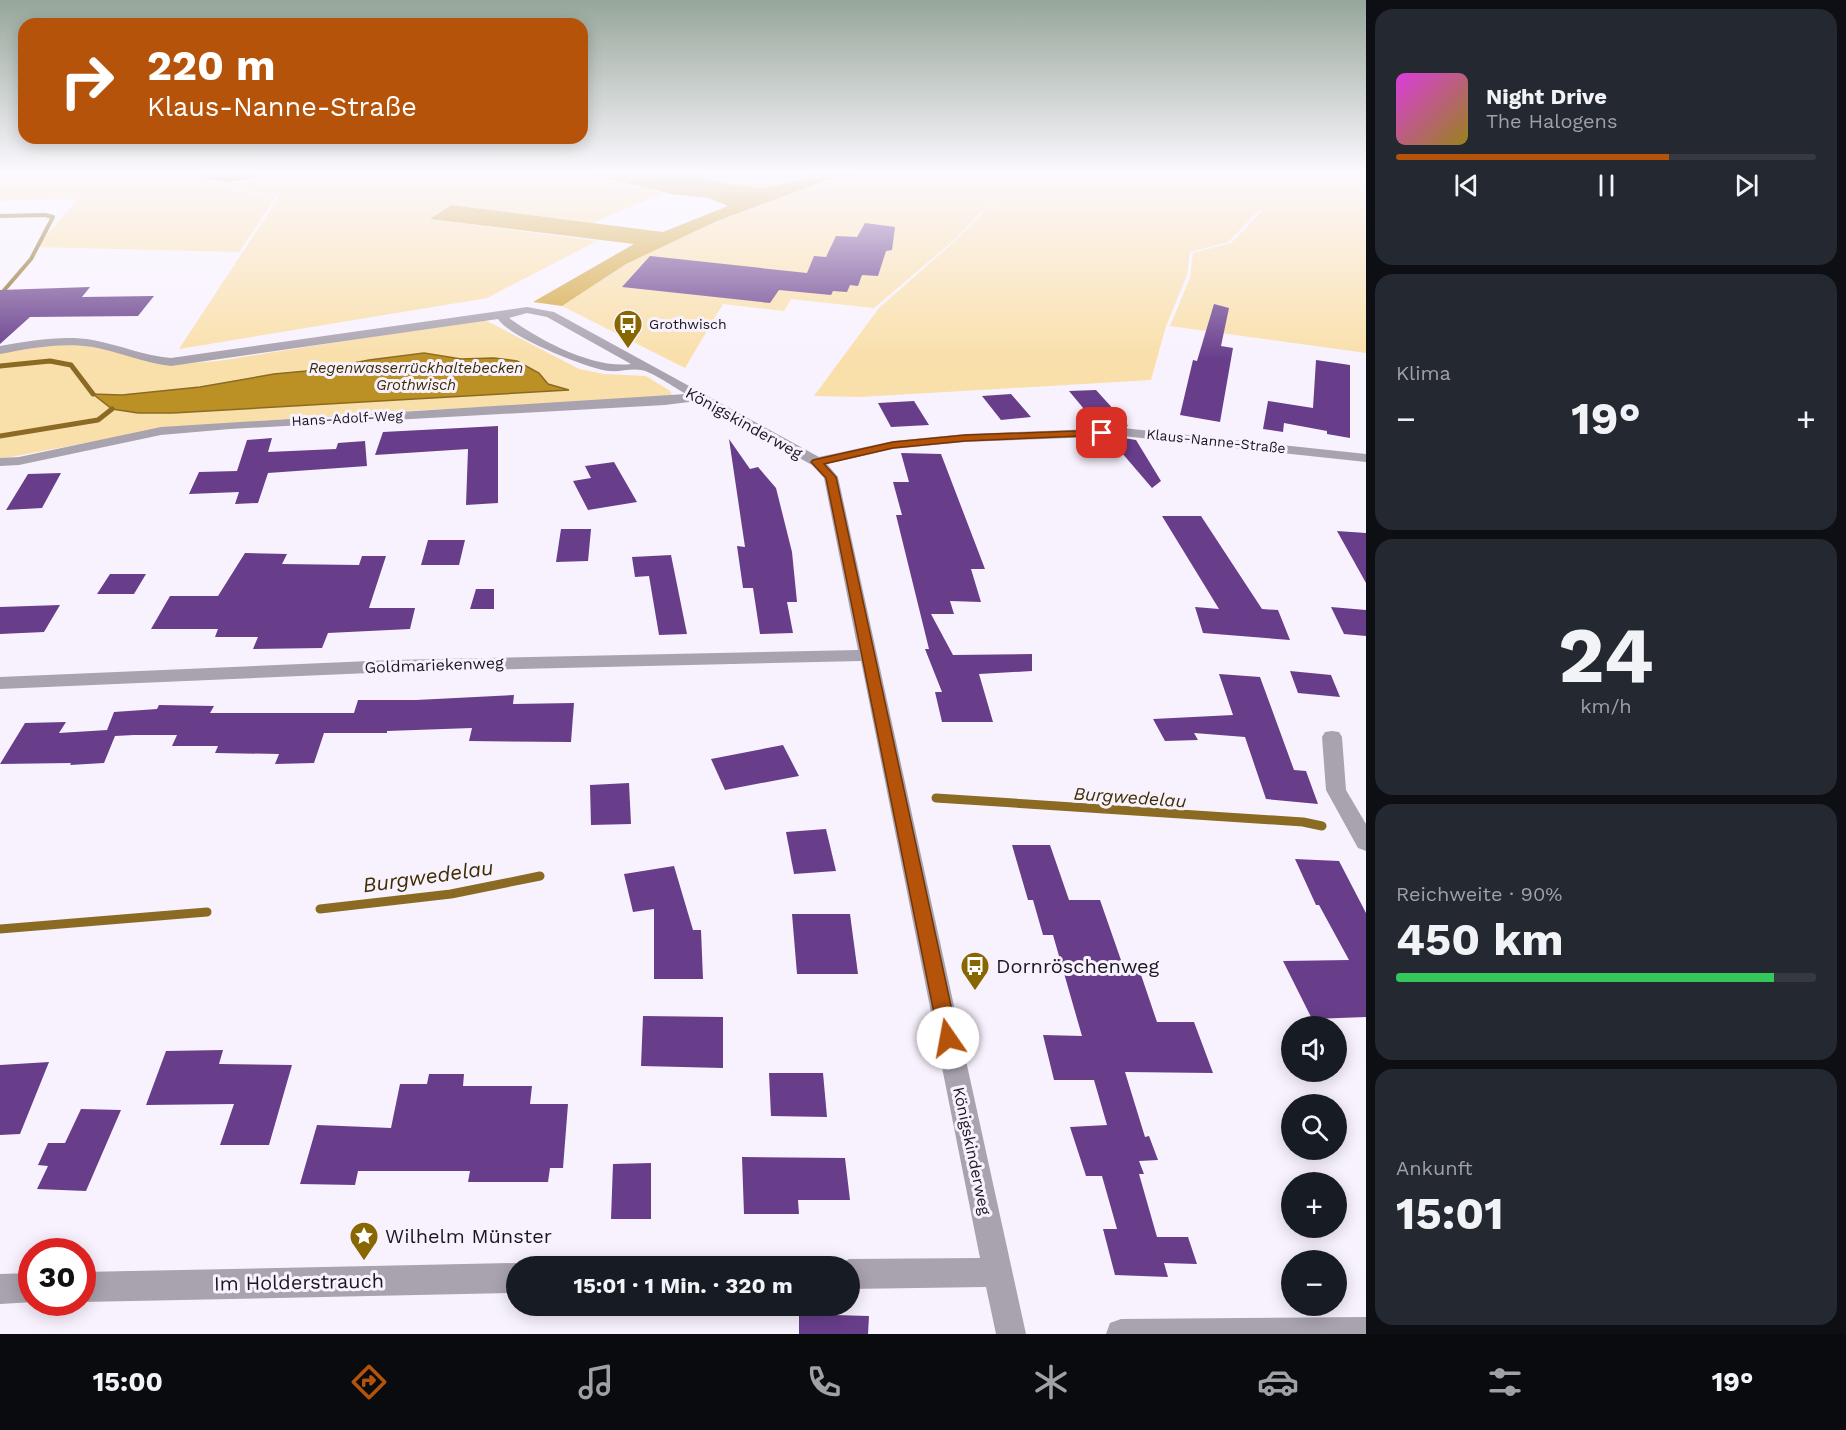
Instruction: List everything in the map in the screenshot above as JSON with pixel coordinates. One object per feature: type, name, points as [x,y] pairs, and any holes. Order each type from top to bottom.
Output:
[{"type":"street","name":"Königskinderweg","points":[[505,315],[527,310],[546,312],[817,462],[831,477],[1011,1334]]},
{"type":"street","points":[[0,350],[31,344],[75,342],[95,344],[153,361],[171,362],[207,359],[505,315],[503,319],[516,327],[590,362],[621,369],[643,366]]},
{"type":"street","name":"Hans-Adolf-Weg","points":[[0,462],[19,461],[161,431],[696,397]]},
{"type":"street","name":"Klaus-Nanne-Straße","points":[[817,462],[893,445],[965,438],[1123,432],[1366,458]]},
{"type":"street","name":"Goldmariekenweg","points":[[0,683],[383,666],[868,655]]},
{"type":"street","points":[[1332,737],[1336,790],[1366,843]]},
{"type":"street","points":[[860,1274],[997,1272]]},
{"type":"street","name":"Im Holderstrauch","points":[[96,1287],[506,1278]]},
{"type":"street","points":[[0,1289],[18,1288]]},
{"type":"street","points":[[1121,1334],[1366,1332]]},
{"type":"shaded area","points":[[47,234],[251,234],[239,252],[36,247]]},
{"type":"shaded area","points":[[254,234],[546,234],[597,241],[487,298],[179,349]]},
{"type":"shaded area","points":[[554,234],[689,234],[626,264],[562,306],[533,302],[634,244]]},
{"type":"shaded area","points":[[689,234],[960,234],[874,308],[791,299],[784,311],[723,304],[685,368],[562,306],[626,264]]},
{"type":"shaded area","points":[[962,234],[1236,234],[1228,242],[1190,252],[1187,275],[1166,326],[1151,380],[860,397],[814,396],[879,308]]},
{"type":"shaded area","points":[[1239,234],[1366,234],[1366,353],[1170,326],[1190,278],[1193,253],[1231,243]]},
{"type":"shaded area","points":[[483,319],[579,369],[604,374],[646,376],[670,391],[672,395],[663,398],[386,412],[165,428],[0,459],[0,353],[55,345],[84,345],[125,348],[179,364],[218,361]]},
{"type":"water","name":"Regenwasserrückhaltebecken Grothwisch","points":[[424,353],[461,359],[494,358],[517,361],[539,373],[548,384],[569,390],[173,413],[138,413],[112,409],[93,394],[122,395],[200,387]]},
{"type":"building","points":[[859,234],[894,234],[892,250],[886,251],[878,276],[862,275],[858,286],[850,285],[847,292],[833,291],[831,295],[779,290],[770,303],[622,287],[650,256],[807,273],[814,256],[826,257],[836,236],[857,237]]},
{"type":"building","points":[[90,287],[82,297],[154,296],[138,316],[30,317],[0,344],[0,290]]},
{"type":"building","points":[[1214,304],[1229,308],[1221,346],[1233,348],[1220,422],[1180,415],[1193,360],[1197,361]]},
{"type":"building","points":[[1316,360],[1350,365],[1350,438],[1284,423],[1283,432],[1263,429],[1268,401],[1313,408]]},
{"type":"building","points":[[1096,390],[1128,426],[1099,427],[1069,391]]},
{"type":"building","points":[[1011,394],[1031,417],[1001,420],[982,396]]},
{"type":"building","points":[[914,401],[929,425],[891,427],[878,403]]},
{"type":"building","points":[[498,426],[498,503],[466,505],[468,449],[375,455],[383,432]]},
{"type":"building","points":[[272,438],[268,452],[336,449],[338,443],[365,441],[367,466],[268,473],[258,503],[235,504],[239,492],[189,494],[199,472],[237,471],[247,440]]},
{"type":"building","points":[[729,439],[750,469],[758,467],[776,488],[792,552],[797,602],[787,602],[793,633],[760,634],[753,588],[743,588],[737,546],[745,547]]},
{"type":"building","points":[[1110,439],[1136,440],[1161,481],[1152,488]]},
{"type":"building","points":[[901,453],[941,454],[985,569],[971,569],[981,602],[950,601],[954,614],[931,614],[953,655],[1032,654],[1032,671],[979,674],[993,722],[942,722],[935,692],[942,692],[925,649],[929,649],[896,515],[902,515],[893,482],[909,482]]},
{"type":"building","points":[[614,462],[637,502],[588,510],[573,481],[591,478],[585,466]]},
{"type":"building","points":[[61,473],[42,508],[6,510],[28,474]]},
{"type":"building","points":[[1162,516],[1201,516],[1262,609],[1278,610],[1290,640],[1203,633],[1195,607],[1219,609]]},
{"type":"building","points":[[561,529],[591,529],[588,561],[556,562]]},
{"type":"building","points":[[1337,531],[1366,533],[1366,583]]},
{"type":"building","points":[[428,540],[465,540],[459,565],[421,565]]},
{"type":"building","points":[[245,553],[287,554],[282,564],[359,565],[362,556],[386,556],[369,608],[415,608],[410,629],[328,633],[322,648],[253,649],[258,637],[215,637],[218,629],[151,629],[170,596],[218,596]]},
{"type":"building","points":[[671,555],[687,634],[659,635],[649,576],[635,577],[632,557]]},
{"type":"building","points":[[110,574],[146,574],[134,594],[97,594]]},
{"type":"building","points":[[476,589],[494,589],[494,609],[470,609]]},
{"type":"building","points":[[60,605],[44,632],[0,634],[0,607]]},
{"type":"building","points":[[1331,607],[1366,610],[1366,636],[1344,634]]},
{"type":"building","points":[[1290,671],[1331,675],[1340,697],[1298,693]]},
{"type":"building","points":[[1219,674],[1260,677],[1294,770],[1306,771],[1318,804],[1266,799],[1245,737],[1194,733],[1198,740],[1165,741],[1153,719],[1233,715]]},
{"type":"building","points":[[514,695],[513,704],[574,703],[571,742],[469,741],[472,728],[387,731],[387,733],[324,733],[314,763],[275,764],[279,754],[215,753],[218,746],[172,746],[177,735],[134,735],[115,736],[104,763],[0,764],[25,723],[66,722],[59,733],[107,730],[114,712],[157,709],[159,705],[214,706],[210,713],[354,713],[358,700],[416,700]]},
{"type":"building","points":[[783,745],[799,776],[725,790],[711,759]]},
{"type":"building","points":[[629,783],[631,824],[591,825],[590,785]]},
{"type":"building","points":[[826,829],[836,871],[794,874],[786,832]]},
{"type":"building","points":[[1012,845],[1050,845],[1069,900],[1100,900],[1122,963],[1137,963],[1157,1022],[1194,1022],[1213,1073],[1125,1072],[1145,1137],[1149,1136],[1158,1160],[1139,1161],[1144,1174],[1139,1174],[1157,1237],[1188,1237],[1197,1264],[1164,1263],[1168,1277],[1115,1275],[1103,1229],[1117,1229],[1102,1176],[1086,1176],[1070,1127],[1107,1125],[1094,1080],[1054,1080],[1043,1035],[1082,1036],[1053,935],[1043,935],[1033,900],[1028,900]]},
{"type":"building","points":[[1295,859],[1339,861],[1366,913],[1366,1017],[1310,1016],[1283,961],[1349,960],[1319,905],[1316,905]]},
{"type":"building","points":[[674,866],[693,930],[701,930],[703,979],[654,979],[654,909],[633,912],[624,874]]},
{"type":"building","points":[[792,914],[850,914],[858,974],[797,974]]},
{"type":"building","points":[[643,1016],[723,1017],[723,1068],[641,1066]]},
{"type":"building","points":[[223,1050],[219,1064],[292,1065],[269,1145],[220,1145],[234,1104],[146,1105],[166,1051]]},
{"type":"building","points":[[49,1062],[20,1134],[0,1135],[0,1065]]},
{"type":"building","points":[[769,1073],[823,1073],[827,1117],[771,1116]]},
{"type":"building","points":[[429,1074],[464,1074],[463,1086],[532,1086],[530,1104],[568,1104],[563,1168],[550,1168],[548,1182],[468,1182],[470,1171],[358,1171],[355,1185],[300,1184],[317,1125],[391,1128],[400,1084],[427,1084]]},
{"type":"building","points":[[81,1109],[121,1110],[86,1191],[37,1189],[48,1166],[38,1165],[48,1143],[65,1143]]},
{"type":"building","points":[[742,1157],[845,1158],[850,1200],[798,1200],[799,1214],[744,1214]]},
{"type":"building","points":[[651,1163],[651,1219],[611,1219],[613,1164]]},
{"type":"building","points":[[799,1316],[869,1316],[868,1334],[799,1334]]},
{"type":"waterway","name":"Burgwedelau","points":[[0,295],[31,259],[44,234]]},
{"type":"waterway","points":[[0,366],[50,361],[71,365],[93,394]]},
{"type":"waterway","points":[[0,436],[98,420],[112,409]]},
{"type":"waterway","name":"Burgwedelau","points":[[936,798],[1303,822],[1322,826]]},
{"type":"waterway","name":"Burgwedelau","points":[[320,909],[451,894],[540,876]]},
{"type":"waterway","name":"Burgwedelau","points":[[0,929],[207,912]]},
{"type":"place","name":"Grothwisch","points":[[628,350]]},
{"type":"place","name":"Dornröschenweg","points":[[975,992]]},
{"type":"place","name":"Wilhelm Münster","points":[[364,1262]]},
{"type":"route","points":[[948,1038],[831,477],[817,462],[893,445],[965,438],[1102,433]]}]
